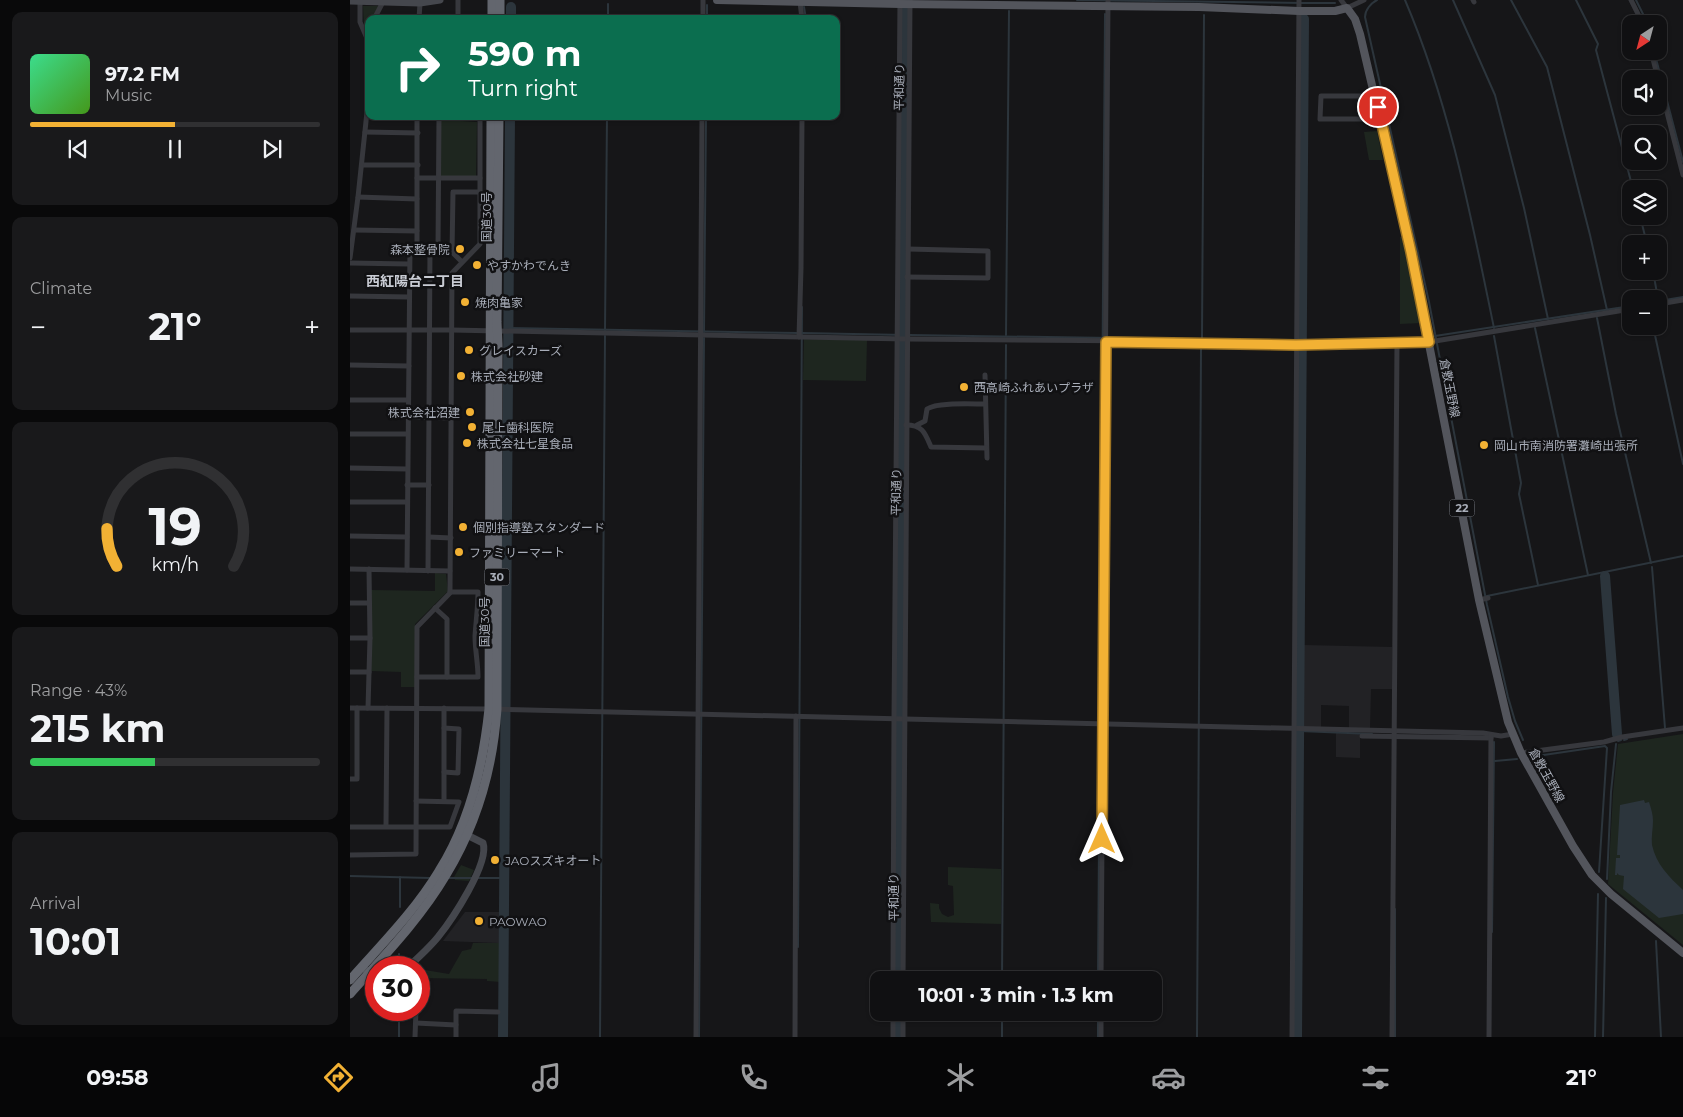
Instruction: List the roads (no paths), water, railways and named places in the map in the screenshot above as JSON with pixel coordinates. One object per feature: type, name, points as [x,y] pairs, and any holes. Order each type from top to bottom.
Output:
[{"type":"highway","points":[[492,0],[492,15]]},
{"type":"highway","points":[[500,0],[500,15]]},
{"type":"highway","name":"国道30号","points":[[491,120],[497,331]]},
{"type":"highway","name":"国道30号","points":[[381,956],[464,833],[481,766],[500,709],[497,331],[499,120]]},
{"type":"highway","name":"国道30号","points":[[350,980],[365,974]]},
{"type":"highway","name":"国道30号","points":[[350,994],[365,977]]},
{"type":"main road","points":[[717,0],[905,3],[1299,4],[1335,11],[1347,8]]},
{"type":"main road","name":"倉敷玉野線","points":[[1347,8],[1357,26],[1434,341],[1502,699],[1513,734],[1521,753],[1573,846],[1592,875],[1611,894],[1683,953]]},
{"type":"street","points":[[365,34],[360,22],[356,1],[412,1],[420,3],[440,0]]},
{"type":"street","points":[[458,0],[458,15]]},
{"type":"street","points":[[703,0],[703,15]]},
{"type":"street","points":[[1341,0],[1347,8],[1364,0]]},
{"type":"street","points":[[1631,0],[1638,15]]},
{"type":"street","points":[[376,15],[384,1]]},
{"type":"street","points":[[801,1],[802,15]]},
{"type":"street","points":[[419,15],[420,3]]},
{"type":"street","points":[[893,971],[899,719],[900,337],[905,3]]},
{"type":"street","name":"平和通り","points":[[903,971],[899,719],[906,425],[900,337],[907,277],[908,249],[905,3]]},
{"type":"street","points":[[1102,971],[1101,724],[1108,3]]},
{"type":"street","points":[[1292,1037],[1299,4]]},
{"type":"street","points":[[1375,96],[1320,96],[1320,119],[1381,119]]},
{"type":"street","points":[[1667,114],[1683,175]]},
{"type":"street","points":[[350,258],[366,120]]},
{"type":"street","points":[[417,120],[417,248]]},
{"type":"street","points":[[407,570],[410,248],[438,248],[438,120]]},
{"type":"street","points":[[350,855],[416,854],[417,627],[450,592],[452,273],[480,244],[480,120]]},
{"type":"street","points":[[696,1037],[700,714],[702,120]]},
{"type":"street","points":[[800,335],[802,120]]},
{"type":"street","points":[[365,132],[418,133]]},
{"type":"street","points":[[362,165],[418,165]]},
{"type":"street","points":[[417,178],[480,178]]},
{"type":"street","points":[[462,262],[452,252],[453,192],[480,192]]},
{"type":"street","points":[[358,197],[417,199]]},
{"type":"street","points":[[354,230],[417,231]]},
{"type":"street","points":[[428,571],[430,248]]},
{"type":"street","points":[[907,277],[988,278],[988,251],[908,249]]},
{"type":"street","points":[[350,263],[409,264]]},
{"type":"street","points":[[350,296],[409,297]]},
{"type":"street","points":[[1667,303],[1683,300]]},
{"type":"street","points":[[350,330],[701,332],[1306,344],[1434,341],[1622,310]]},
{"type":"street","points":[[1392,1037],[1397,342]]},
{"type":"street","points":[[350,366],[409,366]]},
{"type":"street","points":[[984,375],[987,458]]},
{"type":"street","points":[[350,400],[408,400]]},
{"type":"street","points":[[906,425],[917,425],[925,421],[927,409],[932,406],[984,404]]},
{"type":"street","points":[[408,417],[452,418]]},
{"type":"street","points":[[917,425],[927,437],[931,447],[986,448]]},
{"type":"street","points":[[350,434],[407,434]]},
{"type":"street","points":[[350,468],[407,469]]},
{"type":"street","points":[[407,485],[429,486]]},
{"type":"street","points":[[350,502],[407,502]]},
{"type":"street","points":[[350,536],[407,537]]},
{"type":"street","points":[[429,537],[451,538]]},
{"type":"street","points":[[350,569],[450,572]]},
{"type":"street","points":[[368,708],[369,570]]},
{"type":"street","points":[[417,677],[478,677],[475,639],[479,610],[478,592],[450,592]]},
{"type":"street","points":[[350,604],[370,604]]},
{"type":"street","points":[[435,608],[447,619],[447,677]]},
{"type":"street","points":[[350,638],[370,638]]},
{"type":"street","points":[[350,672],[369,672]]},
{"type":"street","points":[[350,708],[500,709],[1004,721],[1303,729],[1371,734],[1501,736],[1513,734]]},
{"type":"street","points":[[350,779],[356,779],[357,708]]},
{"type":"street","points":[[386,826],[387,708]]},
{"type":"street","points":[[444,708],[444,801]]},
{"type":"street","points":[[795,1037],[798,716]]},
{"type":"street","points":[[444,728],[459,729],[458,773],[444,772]]},
{"type":"street","points":[[1521,753],[1604,742],[1622,737],[1683,728]]},
{"type":"street","points":[[1362,736],[1371,734]]},
{"type":"street","points":[[1489,1037],[1491,736]]},
{"type":"street","points":[[350,743],[357,743]]},
{"type":"street","points":[[350,826],[450,827],[459,802],[416,801]]},
{"type":"street","points":[[419,956],[437,937],[459,906],[480,865],[484,847],[480,841],[464,833]]},
{"type":"street","points":[[456,1037],[456,1011],[498,1012]]},
{"type":"street","points":[[893,1021],[893,1037]]},
{"type":"street","points":[[902,1021],[903,1037]]},
{"type":"street","points":[[1101,1021],[1101,1037]]},
{"type":"street","points":[[415,1037],[416,1022],[456,1025]]},
{"type":"waterway","points":[[897,971],[905,0]]},
{"type":"waterway","points":[[1077,0],[1303,3]]},
{"type":"waterway","points":[[1377,0],[1369,7],[1365,17],[1429,302],[1487,605],[1508,697],[1523,740]]},
{"type":"waterway","points":[[1405,0],[1435,80],[1447,121],[1468,203],[1494,328]]},
{"type":"waterway","points":[[1453,0],[1495,95],[1524,208],[1548,319]]},
{"type":"waterway","points":[[1511,0],[1547,67],[1607,310]]},
{"type":"waterway","points":[[1576,0],[1598,44],[1596,50],[1631,180]]},
{"type":"waterway","points":[[1636,0],[1644,15]]},
{"type":"waterway","points":[[1303,3],[1335,3]]},
{"type":"waterway","points":[[608,4],[608,15]]},
{"type":"waterway","points":[[707,5],[707,15]]},
{"type":"waterway","points":[[511,7],[511,15]]},
{"type":"waterway","points":[[804,7],[805,15]]},
{"type":"waterway","points":[[1006,335],[1009,11]]},
{"type":"waterway","points":[[1098,971],[1105,14]]},
{"type":"waterway","points":[[1202,338],[1204,15]]},
{"type":"waterway","points":[[1297,1037],[1304,19]]},
{"type":"waterway","points":[[1656,60],[1683,162]]},
{"type":"waterway","points":[[503,1037],[510,120]]},
{"type":"waterway","points":[[605,330],[607,120]]},
{"type":"waterway","points":[[704,332],[706,120]]},
{"type":"waterway","points":[[1642,225],[1645,235]]},
{"type":"waterway","points":[[1655,280],[1656,290]]},
{"type":"waterway","points":[[1667,300],[1683,297]]},
{"type":"waterway","points":[[798,947],[802,307]]},
{"type":"waterway","points":[[1435,336],[1622,307]]},
{"type":"waterway","points":[[1597,318],[1616,414],[1651,563]]},
{"type":"waterway","points":[[509,328],[798,333]]},
{"type":"waterway","points":[[1535,328],[1588,575]]},
{"type":"waterway","points":[[802,333],[905,335]]},
{"type":"waterway","points":[[910,335],[1302,341],[1418,338]]},
{"type":"waterway","points":[[1655,335],[1683,464]]},
{"type":"waterway","points":[[600,1037],[605,336]]},
{"type":"waterway","points":[[1494,336],[1521,483],[1519,494],[1538,585]]},
{"type":"waterway","points":[[699,1037],[704,338]]},
{"type":"waterway","points":[[1002,971],[1006,345]]},
{"type":"waterway","points":[[1197,1037],[1201,348]]},
{"type":"waterway","points":[[1487,596],[1683,556]]},
{"type":"waterway","points":[[1652,567],[1665,728]]},
{"type":"waterway","points":[[1605,576],[1617,734]]},
{"type":"waterway","points":[[1300,731],[1372,734]]},
{"type":"waterway","points":[[1492,932],[1494,742]]},
{"type":"waterway","points":[[1607,879],[1611,792],[1616,744]]},
{"type":"waterway","points":[[1530,757],[1605,746],[1607,748],[1599,872]]},
{"type":"waterway","points":[[1495,761],[1517,759]]},
{"type":"waterway","points":[[350,876],[430,878]]},
{"type":"waterway","points":[[400,877],[400,907]]},
{"type":"waterway","points":[[447,878],[473,878]]},
{"type":"waterway","points":[[477,878],[504,878]]},
{"type":"waterway","points":[[1595,1037],[1598,894]]},
{"type":"waterway","points":[[1603,1037],[1606,898]]},
{"type":"waterway","points":[[1395,909],[1395,1037]]},
{"type":"waterway","points":[[1656,941],[1661,1037]]},
{"type":"waterway","points":[[399,1021],[399,1037]]},
{"type":"waterway","points":[[897,1021],[897,1037]]},
{"type":"waterway","points":[[1002,1021],[1002,1037]]},
{"type":"waterway","points":[[1098,1021],[1098,1037]]},
{"type":"place","name":"森本整骨院","points":[[460,249]]},
{"type":"place","name":"やすかわでんき","points":[[477,265]]},
{"type":"place","name":"焼肉亀家","points":[[465,302]]},
{"type":"place","name":"グレイスカーズ","points":[[469,350]]},
{"type":"place","name":"株式会社砂建","points":[[461,376]]},
{"type":"place","name":"西高崎ふれあいプラザ","points":[[964,387]]},
{"type":"place","name":"株式会社沼建","points":[[470,412]]},
{"type":"place","name":"尾上歯科医院","points":[[472,427]]},
{"type":"place","name":"株式会社七星食品","points":[[467,443]]},
{"type":"place","name":"岡山市南消防署灘崎出張所","points":[[1484,445]]},
{"type":"place","name":"個別指導塾スタンダード","points":[[463,527]]},
{"type":"place","name":"ファミリーマート","points":[[459,552]]},
{"type":"place","name":"JAOスズキオート","points":[[495,860]]},
{"type":"place","name":"PAOWAO","points":[[479,921]]},
{"type":"district","name":"西紅陽台二丁目","points":[[415,281]]}]
